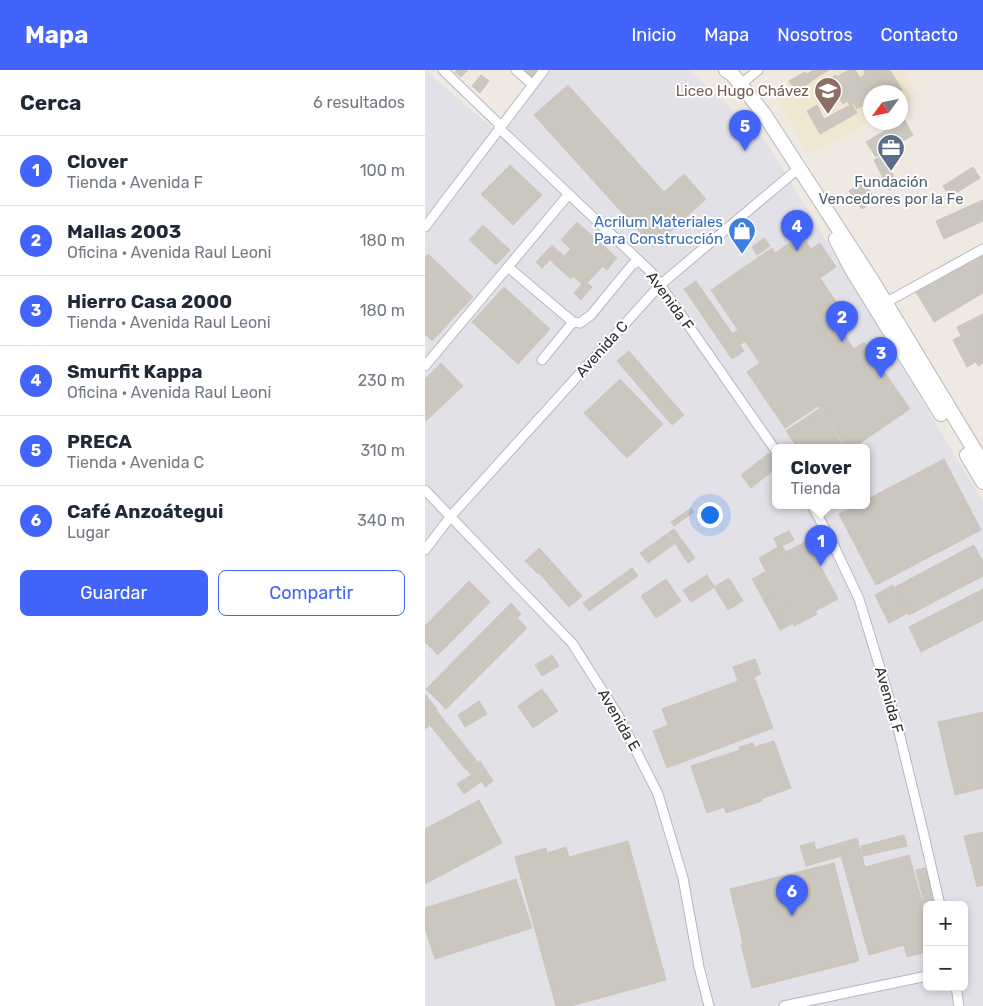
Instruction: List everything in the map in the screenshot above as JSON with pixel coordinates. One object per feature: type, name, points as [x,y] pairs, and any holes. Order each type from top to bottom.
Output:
[{"type":"main road","points":[[726,70],[741,84],[765,114],[885,303],[983,464]]},
{"type":"main road","points":[[799,168],[851,268],[983,482]]},
{"type":"street","name":"Avenida F","points":[[443,70],[652,273],[772,445]]},
{"type":"street","points":[[516,70],[533,85]]},
{"type":"street","points":[[425,226],[544,70]]},
{"type":"street","points":[[741,84],[758,70]]},
{"type":"street","name":"Avenida C","points":[[425,550],[451,516],[660,285],[799,168]]},
{"type":"street","points":[[425,366],[569,194]]},
{"type":"street","points":[[885,303],[983,249]]},
{"type":"street","points":[[508,267],[573,322],[580,323],[591,315],[631,265],[638,261]]},
{"type":"street","points":[[542,360],[573,322]]},
{"type":"street","name":"Avenida E","points":[[425,490],[572,643],[619,717],[659,794],[683,878],[699,967],[709,1006]]},
{"type":"street","name":"Avenida F","points":[[814,509],[859,599],[897,724],[938,901]]},
{"type":"street","points":[[784,1006],[923,977]]},
{"type":"street","points":[[957,991],[959,1006]]},
{"type":"shaded area","points":[[425,70],[499,134],[545,70],[689,70],[766,141],[983,502],[983,1006],[425,1006]]},
{"type":"shaded area","name":"Liceo Hugo Chávez","points":[[808,70],[902,70],[918,97],[908,103],[908,85],[863,85],[863,126],[809,154],[771,89]]},
{"type":"building","points":[[457,70],[468,70],[461,77],[455,72]]},
{"type":"building","points":[[522,70],[537,70],[531,77]]},
{"type":"building","points":[[814,70],[829,70],[811,81],[807,74]]},
{"type":"building","points":[[849,70],[855,70],[860,78],[865,74],[864,70],[890,70],[899,85],[863,85],[863,105],[857,109],[838,76]]},
{"type":"building","points":[[805,72],[811,82],[796,91],[789,81]]},
{"type":"building","points":[[481,75],[489,81],[480,93],[472,86]]},
{"type":"building","points":[[836,75],[853,103],[850,105],[847,101],[843,104],[828,80]]},
{"type":"building","points":[[568,85],[664,192],[684,174],[706,199],[653,247],[534,115]]},
{"type":"building","points":[[852,104],[857,113],[820,134],[807,111],[817,105],[824,119]]},
{"type":"building","points":[[908,126],[913,135],[876,157],[866,142],[886,130],[908,130]]},
{"type":"building","points":[[883,156],[898,185],[889,190],[874,160]]},
{"type":"building","points":[[510,165],[542,195],[513,225],[481,194]]},
{"type":"building","points":[[973,167],[980,178],[950,197],[943,186]]},
{"type":"building","points":[[863,181],[876,200],[862,209],[849,191]]},
{"type":"building","points":[[983,200],[983,221],[944,239],[936,221]]},
{"type":"building","points":[[577,222],[617,258],[607,270],[603,266],[587,283],[592,287],[581,300],[574,293],[582,284],[573,276],[571,279],[550,260],[542,268],[536,262],[552,245],[564,256],[571,249],[561,240]]},
{"type":"building","points":[[483,225],[510,250],[496,265],[469,240]]},
{"type":"building","points":[[801,235],[811,249],[820,243],[836,267],[820,278],[846,316],[836,323],[854,349],[864,342],[910,409],[858,444],[844,444],[818,406],[785,428],[747,372],[760,363],[745,341],[740,345],[744,351],[732,359],[684,289],[696,281],[732,333],[738,330],[711,290],[772,248],[775,253]]},
{"type":"building","points":[[764,238],[770,246],[757,255],[752,247]]},
{"type":"building","points":[[983,253],[983,293],[934,322],[916,292]]},
{"type":"building","points":[[428,254],[473,297],[432,341],[425,334],[425,257]]},
{"type":"building","points":[[504,287],[550,329],[518,364],[472,322]]},
{"type":"building","points":[[983,314],[983,363],[978,366],[976,362],[967,367],[953,340],[961,336],[957,327]]},
{"type":"building","points":[[629,351],[684,415],[672,425],[617,361]]},
{"type":"building","points":[[441,363],[463,386],[426,421],[425,379]]},
{"type":"building","points":[[620,379],[663,424],[627,458],[584,413]]},
{"type":"building","points":[[819,409],[842,444],[795,444],[786,431]]},
{"type":"building","points":[[769,453],[772,457],[772,471],[751,488],[741,475]]},
{"type":"building","points":[[944,459],[981,530],[876,585],[839,514],[849,509],[870,509],[870,498]]},
{"type":"building","points":[[691,508],[694,512],[674,526],[671,522]]},
{"type":"building","points":[[674,529],[695,558],[688,563],[668,533]]},
{"type":"building","points":[[789,531],[794,540],[782,546],[786,552],[807,541],[838,599],[815,611],[817,614],[794,626],[759,558],[778,547],[774,538]]},
{"type":"building","points":[[667,534],[674,544],[648,563],[640,553]]},
{"type":"building","points":[[974,545],[983,562],[983,576],[909,615],[895,587]]},
{"type":"building","points":[[539,548],[551,561],[538,574],[525,561]]},
{"type":"building","points":[[552,562],[582,596],[569,607],[539,573]]},
{"type":"building","points":[[632,568],[638,576],[589,611],[583,603]]},
{"type":"building","points":[[765,572],[792,624],[780,630],[752,579]]},
{"type":"building","points":[[707,575],[715,587],[691,602],[683,590]]},
{"type":"building","points":[[729,578],[743,601],[728,610],[714,587]]},
{"type":"building","points":[[666,579],[681,601],[656,618],[641,596]]},
{"type":"building","points":[[469,581],[490,602],[438,655],[425,642],[425,626]]},
{"type":"building","points":[[893,585],[908,613],[889,623],[875,595]]},
{"type":"building","points":[[983,589],[983,620],[921,652],[909,627]]},
{"type":"building","points":[[511,603],[521,614],[517,618],[527,628],[446,709],[426,689]]},
{"type":"building","points":[[552,655],[559,666],[542,676],[535,665]]},
{"type":"building","points":[[755,659],[761,674],[754,677],[773,728],[667,768],[653,731],[668,725],[662,709],[738,681],[733,667]]},
{"type":"building","points":[[542,689],[558,711],[533,728],[518,706]]},
{"type":"building","points":[[425,694],[477,761],[466,770],[430,725],[425,729]]},
{"type":"building","points":[[479,701],[487,714],[465,727],[458,715]]},
{"type":"building","points":[[983,712],[983,788],[955,795],[938,722]]},
{"type":"building","points":[[774,741],[791,788],[761,799],[762,801],[726,813],[724,807],[707,813],[691,766],[740,750],[739,747],[753,743],[754,747]]},
{"type":"building","points":[[480,761],[493,781],[485,787],[482,781],[464,794],[457,784],[471,775],[467,769]]},
{"type":"building","points":[[479,800],[502,843],[425,884],[425,829]]},
{"type":"building","points":[[983,832],[983,885],[977,887],[964,836]]},
{"type":"building","points":[[904,835],[907,846],[863,856],[861,846]]},
{"type":"building","points":[[857,838],[865,867],[909,855],[923,905],[923,953],[907,957],[904,945],[869,955],[841,856],[806,866],[800,846],[814,842],[816,850]]},
{"type":"building","points":[[628,841],[666,980],[571,1006],[556,1006],[515,857],[546,848],[547,853],[566,847],[569,857]]},
{"type":"building","points":[[834,863],[859,961],[752,988],[730,889]]},
{"type":"building","points":[[926,868],[934,901],[924,901],[916,870]]},
{"type":"building","points":[[516,879],[532,928],[435,959],[425,928],[425,908]]},
{"type":"place","name":"Liceo Hugo Chávez","points":[[828,115]]},
{"type":"place","name":"PRECA","points":[[745,151]]},
{"type":"place","name":"Fundación Vencedores por la Fe","points":[[891,172]]},
{"type":"place","name":"Smurfit Kappa","points":[[797,251]]},
{"type":"place","name":"Acrilum Materiales Para Construcción","points":[[742,255]]},
{"type":"place","name":"Mallas 2003","points":[[842,342]]},
{"type":"place","name":"Hierro Casa 2000","points":[[881,378]]},
{"type":"place","name":"Clover","points":[[821,566]]},
{"type":"place","name":"Café Anzoátegui","points":[[792,916]]}]
